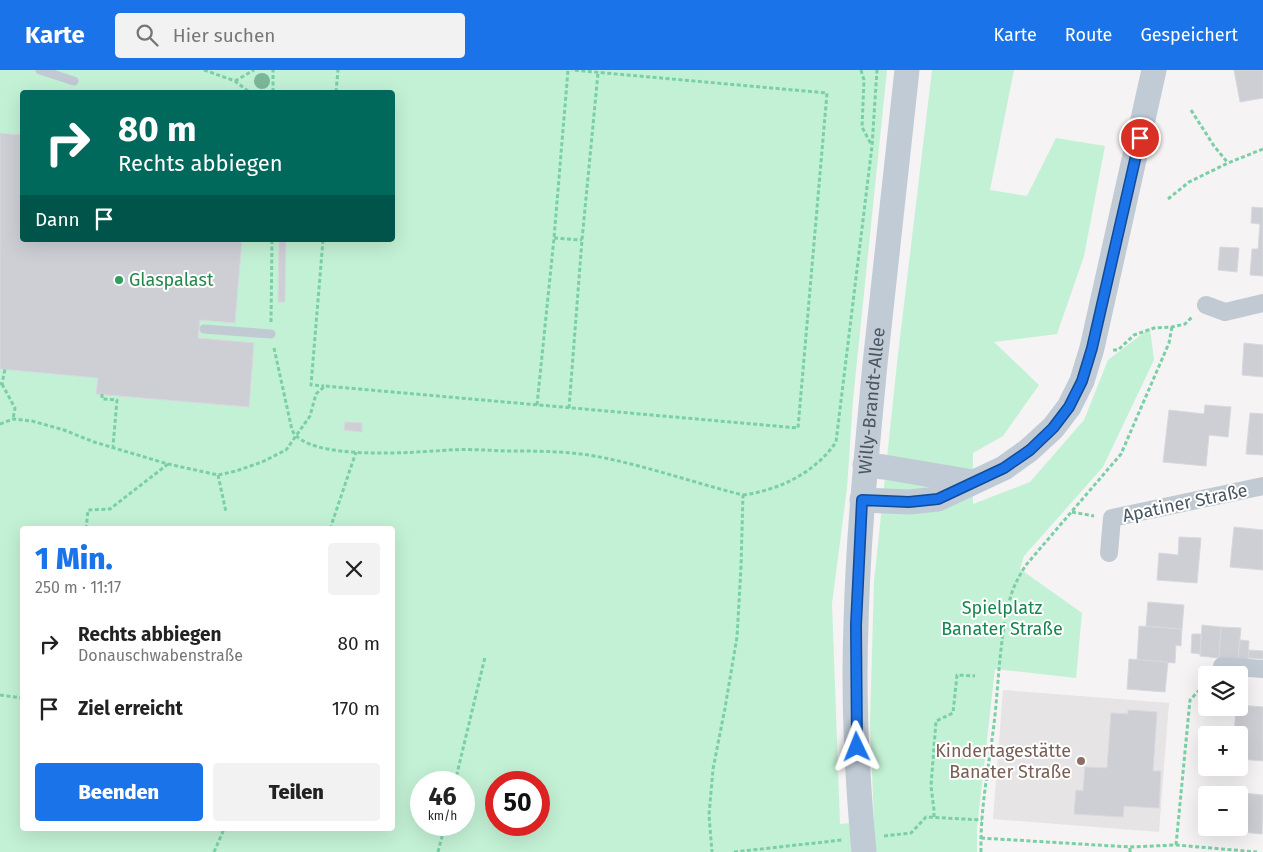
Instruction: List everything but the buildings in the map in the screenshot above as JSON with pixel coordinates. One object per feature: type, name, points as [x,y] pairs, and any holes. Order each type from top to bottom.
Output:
[{"type":"main road","name":"Willy-Brandt-Allee","points":[[864,852],[859,800],[856,711],[856,635],[862,500],[907,70]]},
{"type":"main road","points":[[862,500],[909,502],[938,499],[1004,468],[1030,450],[1053,428],[1069,407],[1082,381],[1092,348],[1154,70]]},
{"type":"main road","points":[[865,465],[973,482]]},
{"type":"street","points":[[1206,305],[1225,312],[1263,303]]},
{"type":"street","name":"Apatiner Straße","points":[[1109,553],[1112,518],[1263,486]]},
{"type":"street","points":[[1248,669],[1263,670]]},
{"type":"lane","points":[[40,70],[74,81]]},
{"type":"lane","points":[[204,329],[272,334]]},
{"type":"path","points":[[204,70],[235,81],[246,90]]},
{"type":"path","points":[[235,81],[254,70]]},
{"type":"path","points":[[273,90],[274,70]]},
{"type":"path","points":[[336,90],[338,70]]},
{"type":"path","points":[[323,242],[311,385],[325,386],[569,408],[798,428],[827,93],[570,70],[537,405]]},
{"type":"path","points":[[861,70],[864,80],[862,127],[872,146]]},
{"type":"path","points":[[272,242],[272,334],[275,357],[289,419],[295,436],[306,443],[356,452],[381,454],[456,450],[550,451],[588,455],[633,464],[743,495],[760,493],[778,487],[813,468],[828,455],[836,442],[872,146],[877,70]]},
{"type":"path","points":[[569,408],[582,240],[598,73]]},
{"type":"path","points":[[1190,110],[1228,163]]},
{"type":"path","points":[[1168,199],[1189,182],[1263,149]]},
{"type":"path","points":[[554,238],[582,240]]},
{"type":"path","points":[[1092,348],[1118,350],[1134,335],[1154,328],[1185,324],[1206,305]]},
{"type":"path","points":[[981,852],[982,820],[998,690],[1002,638],[1010,599],[1015,585],[1026,565],[1121,454],[1170,344],[1172,327]]},
{"type":"path","points":[[5,370],[1,383],[15,408],[13,419]]},
{"type":"path","points":[[0,424],[13,419],[32,421],[168,464],[218,475],[262,462],[286,450],[310,416],[316,394],[325,386]]},
{"type":"path","points":[[102,394],[102,398],[117,400],[113,446]]},
{"type":"path","points":[[331,526],[356,452]]},
{"type":"path","points":[[86,526],[88,510],[110,509],[168,464]]},
{"type":"path","points":[[218,475],[226,512]]},
{"type":"path","points":[[712,852],[709,815],[713,769],[737,637],[743,495]]},
{"type":"path","points":[[458,771],[485,657]]},
{"type":"path","points":[[934,817],[931,786],[936,721],[953,712],[957,675],[974,676]]},
{"type":"path","points":[[1176,845],[1190,700],[1198,692]]},
{"type":"path","points":[[0,696],[20,698]]},
{"type":"path","points":[[911,833],[926,817],[982,820]]},
{"type":"path","points":[[214,852],[223,831]]},
{"type":"path","points":[[438,852],[442,836]]},
{"type":"path","points":[[981,838],[1130,846],[1176,845],[1257,852]]},
{"type":"path","points":[[734,852],[803,844]]},
{"type":"path","points":[[1130,846],[1130,852]]},
{"type":"shaded area","name":"Kindertagestätte Banater Straße","points":[[1003,690],[1169,703],[1159,832],[993,819]]},
{"type":"green space","name":"Spielplatz Banater Straße","points":[[0,70],[887,70],[853,400],[847,488],[832,604],[840,824],[874,821],[870,723],[874,582],[897,363],[932,70],[1014,70],[990,190],[1027,196],[1056,138],[1105,146],[1084,256],[1057,334],[994,342],[1039,385],[1003,436],[973,453],[973,504],[1030,482],[1084,420],[1108,360],[1150,328],[1154,360],[1103,467],[1024,556],[1020,569],[1082,613],[1076,678],[995,669],[977,828],[977,852],[0,852],[0,369],[98,378],[97,394],[249,407],[254,343],[198,338],[200,320],[235,323],[242,242],[395,242],[395,90],[20,90],[20,135],[0,133]]},
{"type":"place","name":"Glaspalast","points":[[119,280]]},
{"type":"place","name":"Kindertagestätte Banater Straße","points":[[1081,761]]},
{"type":"route","points":[[857,747],[856,625],[862,500],[909,502],[938,499],[1004,468],[1030,450],[1053,428],[1069,407],[1082,381],[1092,348],[1140,138]]}]
